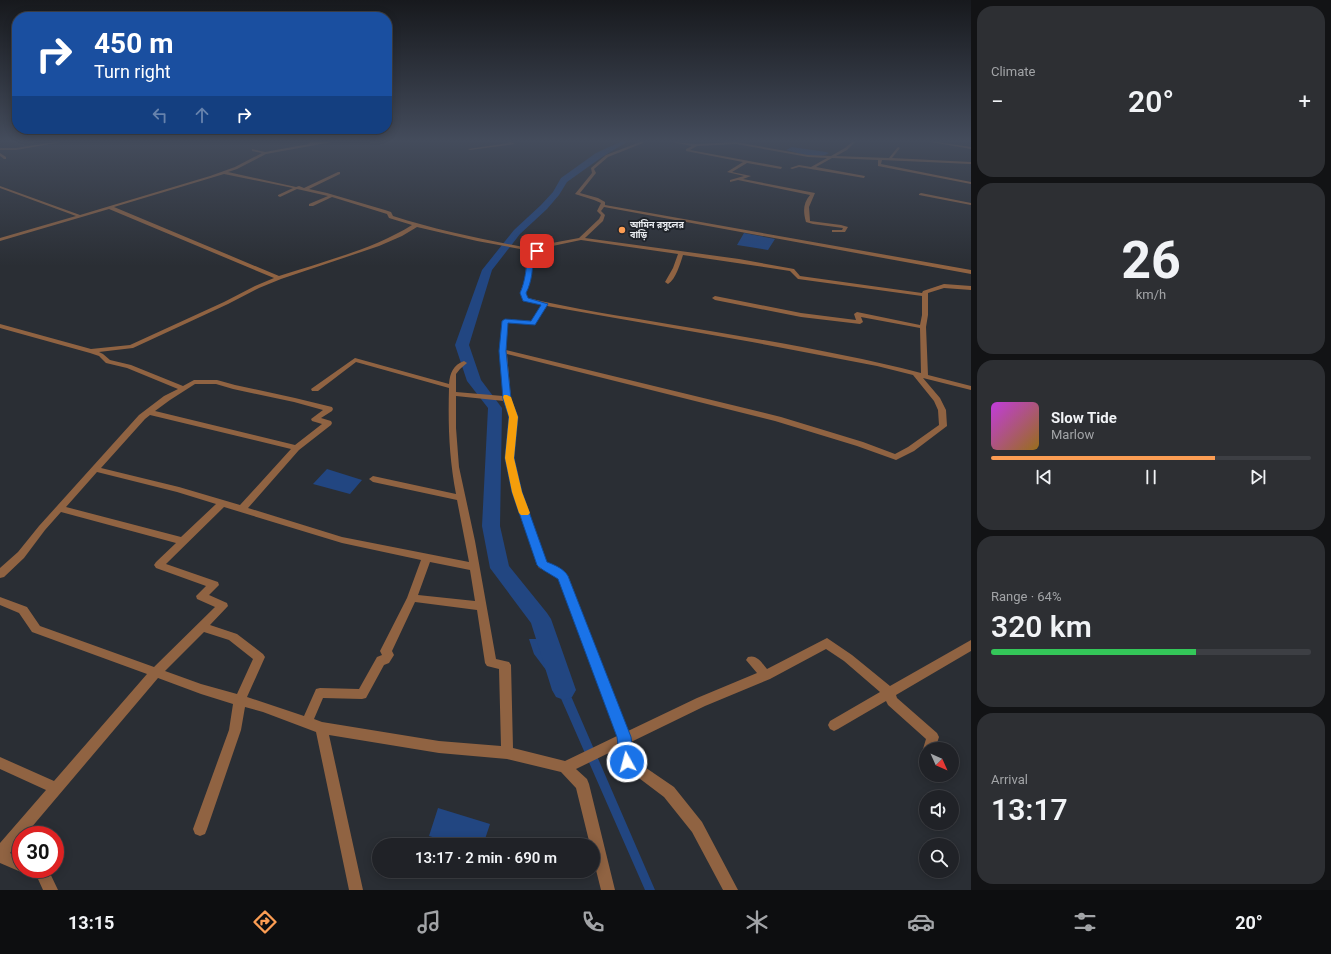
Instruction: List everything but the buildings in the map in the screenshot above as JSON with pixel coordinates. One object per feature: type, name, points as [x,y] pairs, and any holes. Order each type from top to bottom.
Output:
[{"type":"street","points":[[1,240],[188,184]]},
{"type":"street","points":[[280,184],[299,187],[383,211],[389,213],[394,219],[416,225],[503,245],[537,251]]},
{"type":"street","points":[[306,189],[318,184]]},
{"type":"street","points":[[585,184],[577,194],[596,199],[603,203],[603,206],[971,272]]},
{"type":"street","points":[[760,184],[813,194],[810,197],[806,211],[808,222],[819,225],[825,224],[846,227],[843,231],[836,231]]},
{"type":"street","points":[[0,187],[80,216]]},
{"type":"street","points":[[280,196],[299,187]]},
{"type":"street","points":[[921,194],[971,204]]},
{"type":"street","points":[[310,205],[332,196]]},
{"type":"street","points":[[581,239],[602,220],[603,215],[599,211],[603,206]]},
{"type":"street","points":[[109,207],[279,278]]},
{"type":"street","points":[[91,351],[131,347],[257,287],[279,278],[377,245],[400,235],[416,225]]},
{"type":"street","points":[[925,295],[798,277],[792,270],[581,239],[541,247],[537,251],[530,254],[530,268],[526,280],[526,287],[523,293],[525,299],[545,304],[781,345],[878,364],[971,388]]},
{"type":"street","points":[[668,282],[676,268],[681,253]]},
{"type":"street","points":[[925,376],[923,327],[926,290],[944,286],[971,288]]},
{"type":"street","points":[[715,298],[801,315],[860,322],[858,314],[923,327]]},
{"type":"street","points":[[545,304],[533,323],[505,321],[503,351],[507,399],[514,417],[509,458],[517,492],[542,565],[551,568],[563,576],[624,737],[627,762],[669,792],[696,827],[731,890]]},
{"type":"street","points":[[0,326],[91,351],[101,356],[108,362],[129,366],[176,384],[184,389]]},
{"type":"street","points":[[503,351],[778,419],[860,444],[896,457],[911,449],[943,426],[942,410],[937,400],[915,374]]},
{"type":"street","points":[[315,389],[355,360],[468,396],[507,399]]},
{"type":"street","points":[[464,363],[453,374],[452,428],[455,467],[461,492],[460,498],[491,663],[505,665],[507,753]]},
{"type":"street","points":[[0,574],[20,555],[132,427],[167,398],[194,382],[217,382],[329,409],[315,419],[328,423],[296,448],[242,509]]},
{"type":"street","points":[[149,412],[296,448]]},
{"type":"street","points":[[96,469],[222,502],[335,538],[474,567]]},
{"type":"street","points":[[373,479],[460,498]]},
{"type":"street","points":[[12,861],[0,855],[156,672],[223,606],[201,596],[214,585],[159,565],[222,502]]},
{"type":"street","points":[[60,510],[183,541]]},
{"type":"street","points":[[307,722],[320,693],[362,694],[381,660],[385,660],[388,654],[386,651],[412,598],[426,558]]},
{"type":"street","points":[[412,598],[481,606]]},
{"type":"street","points":[[0,601],[23,610],[36,629],[201,689],[264,707],[321,728],[439,747],[507,753],[565,767],[582,784],[608,890]]},
{"type":"street","points":[[200,829],[235,730],[240,700],[259,656],[233,637],[202,627]]},
{"type":"street","points":[[565,767],[624,737],[638,732],[701,702],[766,675],[827,643],[848,658],[890,693],[892,701],[933,737],[931,742]]},
{"type":"street","points":[[834,725],[971,645]]},
{"type":"street","points":[[752,660],[766,675]]},
{"type":"street","points":[[321,728],[356,890]]},
{"type":"street","points":[[0,763],[56,788]]},
{"type":"street","points":[[45,878],[51,890]]},
{"type":"water","points":[[744,233],[775,239],[768,250],[737,245]]},
{"type":"water","points":[[327,469],[362,480],[350,494],[313,484]]},
{"type":"water","points":[[529,639],[539,639],[542,651],[561,673],[655,890],[645,890],[552,678],[534,654]]},
{"type":"water","points":[[438,808],[490,824],[485,838],[436,838],[429,836]]},
{"type":"waterway","points":[[562,184],[544,207],[517,232],[487,270],[462,345],[474,381],[495,408],[491,526],[500,568],[540,619],[564,690]]},
{"type":"slow traffic","points":[[507,397],[514,417],[509,458],[517,492],[524,513]]},
{"type":"place","name":"আমিন রসুলের বাড়ি","points":[[622,230]]},
{"type":"route","points":[[537,251],[530,254],[530,268],[526,280],[526,287],[523,293],[525,299],[545,304],[536,321],[533,323],[505,321],[503,351],[507,399],[514,417],[509,458],[517,492],[542,565],[551,568],[563,576],[624,737],[627,762]]}]
